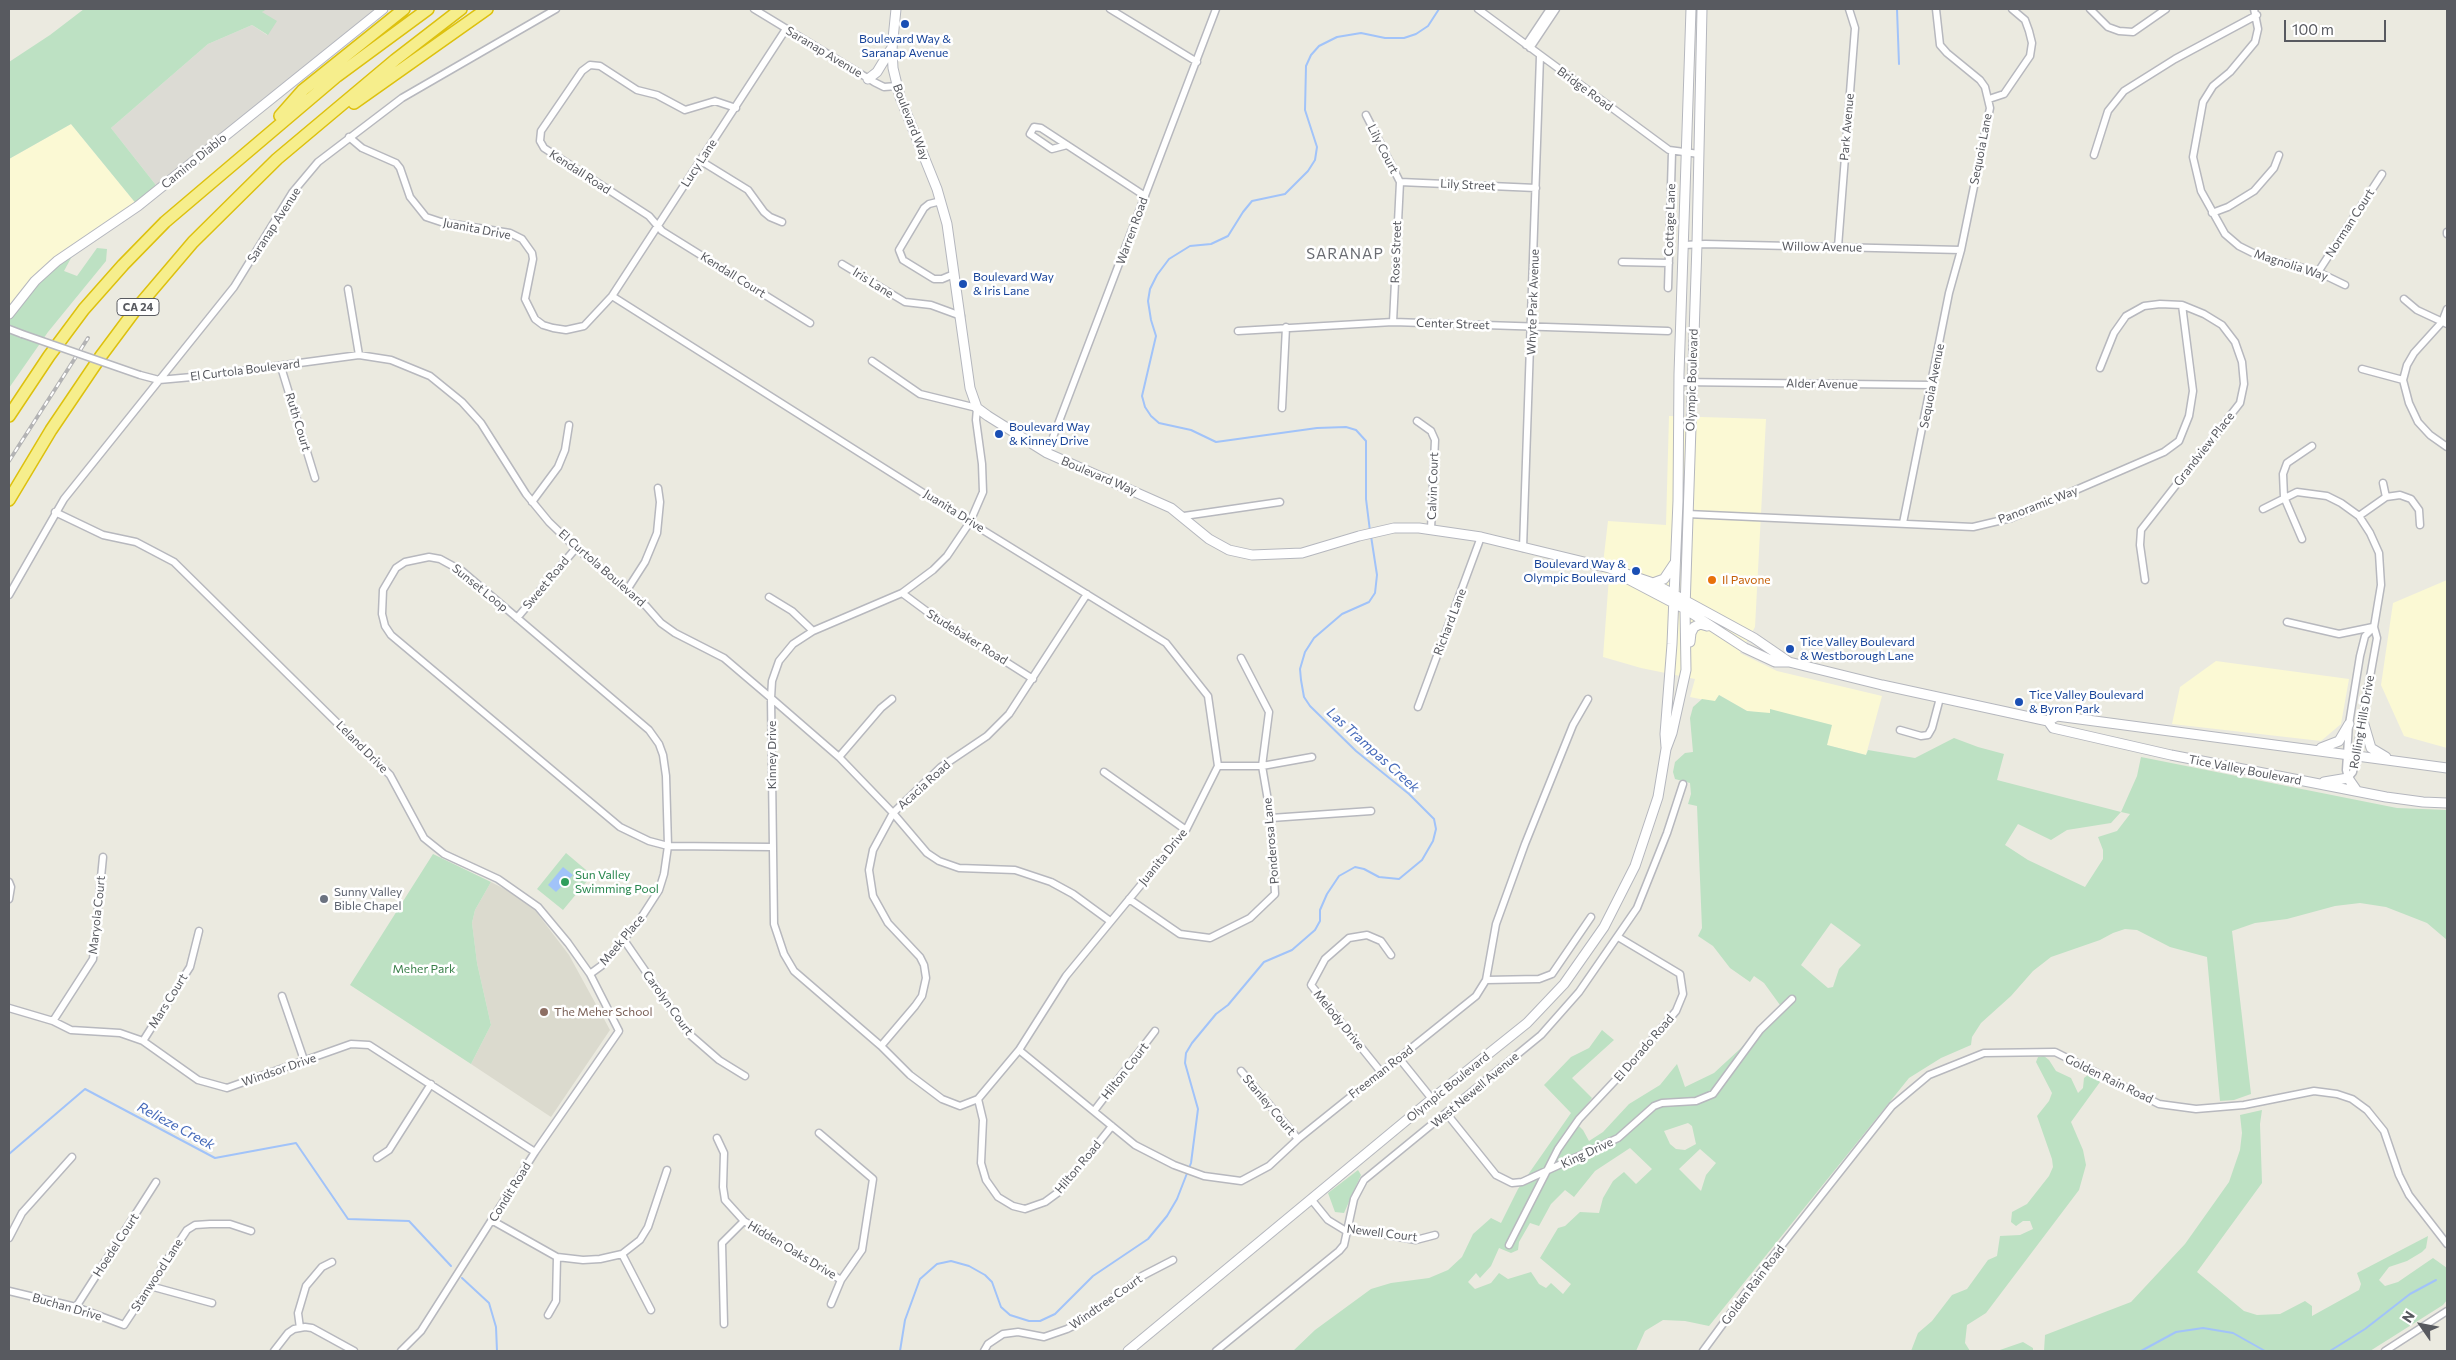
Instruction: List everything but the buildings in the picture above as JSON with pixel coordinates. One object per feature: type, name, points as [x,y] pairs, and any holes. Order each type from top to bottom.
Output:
[{"type":"highway","points":[[265,136],[303,90],[404,9]]},
{"type":"highway","points":[[337,76],[356,55],[413,9]]},
{"type":"highway","name":"CA 24","points":[[9,416],[66,332],[118,270],[181,207],[337,76],[428,9]]},
{"type":"highway","points":[[299,140],[395,60],[461,9]]},
{"type":"highway","name":"CA 24","points":[[9,500],[83,381],[136,309],[213,221],[299,140],[487,9]]},
{"type":"street","name":"Camino Diablo","points":[[9,314],[35,281],[57,262],[138,206],[383,9]]},
{"type":"street","name":"Saranap Avenue","points":[[9,595],[55,512],[234,286],[297,187],[318,162],[402,98],[556,9]]},
{"type":"street","name":"Saranap Avenue","points":[[754,9],[868,79],[884,87],[897,86]]},
{"type":"street","name":"Boulevard Way","points":[[896,9],[892,49],[897,86],[941,201],[947,224],[970,388],[977,408],[1047,454],[1158,501],[1184,516],[1217,544],[1230,550],[1252,555],[1302,553],[1385,529],[1432,529],[1482,537],[1609,568],[1638,586],[1673,599]]},
{"type":"street","points":[[1110,9],[1197,62]]},
{"type":"street","name":"Warren Road","points":[[1047,454],[1216,9]]},
{"type":"street","name":"Bridge Road","points":[[1478,9],[1672,152],[1699,154]]},
{"type":"street","points":[[1528,47],[1550,9]]},
{"type":"street","points":[[1528,47],[1556,9]]},
{"type":"street","name":"Olympic Boulevard","points":[[1666,750],[1665,734],[1676,562],[1678,382],[1691,9]]},
{"type":"street","name":"Olympic Boulevard","points":[[1128,1351],[1432,1099],[1527,1023],[1564,984],[1604,927],[1635,866],[1658,797],[1666,750],[1672,733],[1684,680],[1686,658],[1685,604],[1697,244],[1702,9]]},
{"type":"street","name":"Park Avenue","points":[[1838,247],[1855,28],[1849,9]]},
{"type":"street","name":"Sequoia Lane","points":[[1936,9],[1940,45],[1946,53],[1980,80],[1989,99],[1990,108],[1961,250]]},
{"type":"street","points":[[1989,99],[2004,94],[2030,56],[2032,43],[2029,30],[2025,20],[2012,9]]},
{"type":"street","points":[[2090,9],[2108,27],[2119,31],[2133,32],[2166,9]]},
{"type":"street","points":[[2094,155],[2108,111],[2124,91],[2256,12]]},
{"type":"street","name":"Magnolia Way","points":[[2256,12],[2258,29],[2255,42],[2247,55],[2207,94],[2194,139],[2193,157],[2196,172],[2212,213],[2225,234],[2239,246],[2257,256],[2318,272],[2345,285]]},
{"type":"street","name":"Lucy Lane","points":[[612,296],[786,29]]},
{"type":"street","points":[[868,79],[877,72],[892,49]]},
{"type":"street","name":"Whyte Park Avenue","points":[[1523,548],[1540,56]]},
{"type":"street","name":"Kendall Road","points":[[658,226],[649,216],[544,148],[540,141],[541,131],[585,67],[594,64],[637,90],[657,95],[685,110],[715,101],[736,108]]},
{"type":"street","name":"Lily Court","points":[[1366,116],[1400,182]]},
{"type":"street","points":[[1067,144],[1052,149],[1030,134],[1034,127],[1041,128],[1067,144],[1145,196]]},
{"type":"street","name":"Juanita Drive","points":[[349,137],[362,148],[396,163],[400,168],[410,197],[426,217],[441,222],[510,234],[526,243],[533,260],[525,298],[532,313],[543,325],[566,330],[584,326],[612,296],[1166,643],[1208,696],[1218,766],[1186,830],[1061,982],[1019,1050],[978,1099]]},
{"type":"street","name":"Cottage Lane","points":[[1668,288],[1672,152]]},
{"type":"street","points":[[2212,213],[2228,207],[2254,192],[2274,168],[2280,155]]},
{"type":"street","points":[[701,161],[748,190],[764,212],[782,222]]},
{"type":"street","name":"Norman Court","points":[[2318,272],[2382,174]]},
{"type":"street","name":"Lily Street","points":[[1400,182],[1536,188]]},
{"type":"street","name":"Rose Street","points":[[1394,322],[1400,182]]},
{"type":"street","points":[[941,201],[929,204],[924,208],[900,250],[903,260],[934,279],[942,279],[954,274]]},
{"type":"street","name":"Kendall Court","points":[[658,226],[662,231],[810,323]]},
{"type":"street","name":"Willow Avenue","points":[[1684,245],[1961,250]]},
{"type":"street","name":"Sequoia Avenue","points":[[1903,523],[1949,293],[1961,250]]},
{"type":"street","points":[[1622,262],[1669,264]]},
{"type":"street","name":"Iris Lane","points":[[842,264],[905,302],[931,305],[961,316]]},
{"type":"street","points":[[348,289],[359,355]]},
{"type":"street","points":[[2404,299],[2417,310],[2445,323]]},
{"type":"street","name":"Grandview Place","points":[[2100,368],[2114,333],[2126,316],[2144,306],[2160,304],[2182,305],[2204,314],[2222,325],[2235,342],[2240,356],[2244,384],[2240,402],[2141,530],[2140,545],[2145,580]]},
{"type":"street","name":"Panoramic Way","points":[[1688,514],[1973,527],[2011,518],[2164,452],[2179,441],[2189,416],[2193,391],[2182,305]]},
{"type":"street","points":[[2447,309],[2445,323],[2414,352],[2407,365],[2404,380],[2409,403],[2418,422],[2447,447]]},
{"type":"street","name":"Center Street","points":[[1238,331],[1394,322],[1668,331]]},
{"type":"street","points":[[1282,408],[1286,327]]},
{"type":"street","name":"El Curtola Boulevard","points":[[9,329],[159,380],[281,367],[359,355],[391,360],[430,376],[456,396],[481,424],[532,502],[576,548],[627,590],[661,623],[675,633],[724,658],[772,698],[840,758],[893,813],[927,853],[938,861],[960,868],[1015,870],[1044,879],[1073,894],[1110,922]]},
{"type":"street","points":[[872,361],[920,394],[977,408]]},
{"type":"street","name":"Ruth Court","points":[[281,367],[315,478]]},
{"type":"street","points":[[2362,369],[2404,380]]},
{"type":"street","name":"Alder Avenue","points":[[1678,382],[1932,385]]},
{"type":"street","name":"Kinney Drive","points":[[977,408],[976,420],[984,486],[982,500],[952,550],[933,570],[902,593],[813,631],[793,644],[784,653],[775,669],[772,698],[772,847],[774,924],[784,954],[794,972],[881,1046],[910,1075],[942,1099],[960,1106],[978,1099]]},
{"type":"street","name":"Calvin Court","points":[[1417,421],[1431,431],[1435,440],[1432,529]]},
{"type":"street","points":[[532,502],[558,467],[565,450],[569,425]]},
{"type":"street","points":[[2302,539],[2284,497],[2283,474],[2287,463],[2312,446]]},
{"type":"street","points":[[2383,483],[2386,497]]},
{"type":"street","points":[[627,590],[645,562],[657,533],[660,502],[658,488]]},
{"type":"street","name":"Rolling Hills Drive","points":[[2284,497],[2297,492],[2327,496],[2342,503],[2359,516],[2370,533],[2378,553],[2381,585],[2374,627],[2377,638],[2363,720],[2352,755]]},
{"type":"street","points":[[2359,516],[2386,497],[2400,495],[2411,499],[2418,510],[2420,525]]},
{"type":"street","points":[[2263,509],[2284,497]]},
{"type":"street","points":[[1184,516],[1280,502]]},
{"type":"street","name":"Leland Drive","points":[[55,512],[103,535],[136,542],[174,562],[390,775],[424,838],[444,854],[498,879],[538,907],[568,943],[590,974],[619,1031]]},
{"type":"street","name":"Richard Lane","points":[[1418,707],[1482,537]]},
{"type":"street","name":"Sweet Road","points":[[517,618],[576,548]]},
{"type":"street","name":"Sunset Loop","points":[[668,846],[666,776],[663,755],[655,736],[462,571],[440,559],[429,557],[404,562],[396,568],[383,590],[381,603],[386,626],[391,635],[620,827],[649,841],[668,846],[772,847]]},
{"type":"street","points":[[1653,583],[1667,576],[1676,562]]},
{"type":"street","name":"Boulevard Way","points":[[1620,574],[1653,583],[1673,599]]},
{"type":"street","name":"Studebaker Road","points":[[902,593],[929,613],[1033,679]]},
{"type":"street","name":"Acacia Road","points":[[881,1046],[922,996],[926,978],[924,965],[920,957],[897,935],[878,910],[869,884],[869,870],[873,850],[893,813],[941,768],[987,736],[1002,722],[1017,704],[1087,594]]},
{"type":"street","points":[[769,597],[792,611],[813,631]]},
{"type":"street","name":"Tice Valley Boulevard","points":[[1673,599],[1774,652],[1789,662]]},
{"type":"street","name":"Tice Valley Boulevard","points":[[1685,604],[1712,628],[1775,662],[1789,662],[1940,698],[2048,721],[2057,716],[2316,749],[2447,768]]},
{"type":"street","points":[[2287,622],[2339,634],[2374,627]]},
{"type":"street","points":[[1686,658],[1689,654],[1691,633],[1694,627],[1700,624],[1712,628]]},
{"type":"street","name":"Rolling Hills Drive","points":[[2348,778],[2353,772],[2349,724],[2362,645],[2365,636],[2374,627]]},
{"type":"street","points":[[1739,644],[1748,642],[1764,650],[1774,652]]},
{"type":"street","name":"Ponderosa Lane","points":[[1129,899],[1180,934],[1210,938],[1250,918],[1275,894],[1271,818],[1262,766],[1269,712],[1241,658]]},
{"type":"street","points":[[1900,730],[1921,736],[1928,735],[1932,728],[1940,698]]},
{"type":"street","points":[[840,758],[881,708],[892,699]]},
{"type":"street","name":"Freeman Road","points":[[1019,1050],[1134,1144],[1174,1164],[1204,1176],[1241,1181],[1269,1166],[1298,1138],[1476,996],[1486,980],[1496,924],[1522,853],[1573,725],[1588,699]]},
{"type":"street","points":[[2363,720],[2371,748],[2390,759]]},
{"type":"street","name":"Tice Valley Boulevard","points":[[2048,721],[2053,728],[2171,755],[2412,801],[2447,803]]},
{"type":"street","points":[[2316,749],[2339,741],[2349,724]]},
{"type":"street","points":[[1218,766],[1262,766],[1312,757]]},
{"type":"street","points":[[1104,772],[1186,830]]},
{"type":"street","points":[[2320,784],[2348,778],[2357,791]]},
{"type":"street","name":"West Newell Avenue","points":[[1216,1351],[1339,1251],[1344,1245],[1354,1199],[1364,1180],[1447,1114],[1541,1035],[1579,992],[1637,908],[1679,801],[1683,784]]},
{"type":"street","points":[[1271,818],[1372,811]]},
{"type":"street","name":"Meek Place","points":[[590,974],[624,940],[659,890],[664,874],[668,846]]},
{"type":"street","name":"Maryola Court","points":[[53,1021],[93,960],[103,858]]},
{"type":"street","points":[[9,882],[11,887],[9,899]]},
{"type":"street","points":[[1486,980],[1539,978],[1552,974],[1591,917]]},
{"type":"street","name":"Mars Court","points":[[143,1041],[190,967],[199,931]]},
{"type":"street","name":"Melody Drive","points":[[1381,1072],[1311,985],[1325,959],[1349,938],[1367,935],[1380,941],[1391,955]]},
{"type":"street","name":"El Dorado Road","points":[[1544,1173],[1579,1119],[1646,1047],[1676,1011],[1683,994],[1680,974],[1618,937]]},
{"type":"street","name":"Carolyn Court","points":[[624,940],[688,1033],[720,1060],[745,1076]]},
{"type":"street","points":[[282,996],[304,1060]]},
{"type":"street","name":"King Drive","points":[[1447,1114],[1496,1175],[1512,1183],[1522,1182],[1618,1138],[1654,1106],[1662,1103],[1696,1101],[1713,1094],[1760,1030],[1792,999]]},
{"type":"street","name":"Windsor Drive","points":[[9,1008],[53,1021],[71,1030],[120,1033],[143,1041],[198,1080],[227,1088],[351,1044],[369,1045],[535,1152]]},
{"type":"street","name":"Condit Road","points":[[401,1351],[421,1331],[493,1221],[535,1152],[619,1031]]},
{"type":"street","name":"Hilton Court","points":[[1094,1110],[1155,1031]]},
{"type":"street","name":"Golden Rain Road","points":[[1703,1351],[1767,1264],[1892,1106],[1929,1075],[1984,1053],[2055,1052],[2159,1104],[2196,1109],[2244,1105],[2314,1091],[2337,1094],[2352,1100],[2366,1110],[2384,1131],[2399,1175],[2409,1195],[2447,1244]]},
{"type":"street","points":[[1399,1058],[1432,1099]]},
{"type":"street","name":"Stanley Court","points":[[1241,1071],[1298,1138]]},
{"type":"street","points":[[377,1158],[388,1150],[431,1084]]},
{"type":"street","name":"Hilton Road","points":[[978,1099],[983,1120],[981,1163],[986,1180],[998,1197],[1013,1206],[1025,1209],[1046,1202],[1060,1191],[1112,1126]]},
{"type":"street","points":[[819,1133],[872,1179],[862,1250],[841,1280],[831,1304]]},
{"type":"street","name":"Hidden Oaks Drive","points":[[717,1138],[724,1153],[723,1187],[725,1200],[744,1221],[841,1280]]},
{"type":"street","points":[[9,1238],[22,1213],[72,1156]]},
{"type":"street","points":[[493,1221],[557,1256],[592,1260],[622,1254],[640,1240],[648,1227],[666,1170]]},
{"type":"street","points":[[1510,1245],[1544,1173]]},
{"type":"street","name":"Hoedel Court","points":[[76,1307],[156,1182]]},
{"type":"street","name":"Newell Court","points":[[1311,1199],[1328,1220],[1346,1231],[1358,1230],[1416,1240],[1435,1235]]},
{"type":"street","points":[[724,1324],[722,1243],[744,1221]]},
{"type":"street","name":"Stanwood Lane","points":[[124,1325],[187,1230],[194,1225],[230,1224],[251,1231]]},
{"type":"street","points":[[622,1254],[651,1310]]},
{"type":"street","points":[[548,1314],[556,1301],[557,1256]]},
{"type":"street","name":"Windtree Court","points":[[984,1351],[988,1344],[1003,1334],[1018,1332],[1044,1337],[1067,1329],[1077,1324],[1142,1276],[1174,1260]]},
{"type":"street","points":[[300,1328],[298,1313],[306,1286],[322,1267],[332,1262]]},
{"type":"street","points":[[150,1286],[212,1303]]},
{"type":"street","name":"Buchan Drive","points":[[9,1291],[76,1307],[124,1325]]},
{"type":"street","points":[[2385,1351],[2447,1311]]},
{"type":"street","points":[[274,1351],[283,1336],[294,1329],[300,1328],[312,1328],[354,1351]]},
{"type":"shaded area","points":[[267,9],[383,9],[159,189],[111,128],[208,44],[252,25],[267,35],[262,11]]},
{"type":"shaded area","points":[[71,124],[138,206],[67,254],[9,307],[9,159]]},
{"type":"shaded area","points":[[1669,416],[1766,419],[1755,627],[1740,653],[1777,671],[1882,696],[1866,755],[1827,745],[1831,725],[1770,710],[1770,714],[1747,711],[1719,695],[1715,702],[1690,697],[1695,679],[1641,668],[1603,657],[1609,577],[1602,572],[1608,521],[1666,525]]},
{"type":"shaded area","points":[[2447,580],[2447,748],[2404,736],[2381,685],[2393,603]]},
{"type":"shaded area","points":[[2216,661],[2349,679],[2341,724],[2321,741],[2172,724],[2180,687]]},
{"type":"shaded area","name":"The Meher School","points":[[491,882],[528,901],[569,955],[610,1030],[551,1117],[471,1064],[491,1025],[477,963],[472,923],[475,910]]},
{"type":"green space","points":[[84,9],[267,9],[262,12],[277,21],[268,35],[252,25],[208,44],[111,128],[159,189],[138,206],[71,124],[9,159],[9,62],[50,35]]},
{"type":"green space","points":[[77,247],[64,271],[77,276],[97,248],[107,249],[106,261],[48,332],[9,388],[9,307],[18,302]]},
{"type":"green space","points":[[1719,695],[1747,711],[1770,713],[1770,709],[1832,725],[1827,745],[1866,755],[1868,750],[1915,758],[1954,738],[2004,754],[1997,780],[2121,812],[2137,776],[2141,757],[2397,808],[2447,810],[2447,940],[2427,923],[2386,907],[2360,903],[2335,906],[2287,919],[2255,923],[2232,931],[2251,1094],[2234,1100],[2220,1101],[2207,957],[2170,947],[2137,930],[2125,929],[2113,933],[2100,940],[2051,957],[2033,971],[2011,996],[1981,1023],[1972,1037],[1971,1045],[1941,1058],[1909,1078],[1709,1326],[1685,1321],[1663,1320],[1645,1331],[1636,1351],[1293,1351],[1315,1330],[1371,1289],[1391,1283],[1429,1278],[1448,1270],[1462,1257],[1473,1234],[1491,1218],[1501,1223],[1518,1189],[1571,1113],[1544,1085],[1571,1057],[1589,1048],[1602,1030],[1614,1040],[1572,1078],[1592,1098],[1574,1121],[1583,1130],[1589,1141],[1603,1132],[1629,1104],[1660,1085],[1677,1064],[1685,1087],[1714,1073],[1740,1049],[1780,1005],[1764,983],[1754,976],[1750,982],[1730,968],[1713,946],[1698,936],[1702,928],[1697,806],[1688,804],[1691,794],[1690,783],[1675,779],[1673,772],[1675,762],[1685,753],[1693,752],[1690,718],[1693,707],[1702,699],[1715,701]],"holes":[[[2121,812],[2130,814],[2117,831],[2098,837],[2103,850],[2103,859],[2085,887],[2028,860],[2005,845],[2018,824],[2051,840],[2067,830],[2111,823]],[[1831,923],[1861,945],[1839,969],[1833,987],[1828,988],[1801,965]],[[1688,1123],[1692,1126],[1696,1144],[1685,1150],[1676,1149],[1670,1144],[1664,1131]],[[1630,1148],[1652,1169],[1636,1184],[1624,1172],[1613,1181],[1603,1198],[1599,1213],[1580,1212],[1565,1226],[1558,1228],[1540,1258],[1571,1284],[1563,1294],[1551,1283],[1546,1288],[1539,1284],[1531,1272],[1508,1279],[1499,1273],[1491,1283],[1475,1289],[1468,1282],[1476,1273],[1480,1278],[1491,1266],[1499,1248],[1511,1253],[1518,1250],[1519,1242],[1530,1223],[1539,1226],[1551,1204],[1565,1190],[1574,1197],[1595,1171]],[[1700,1149],[1716,1163],[1706,1175],[1701,1191],[1679,1169]]]},
{"type":"green space","name":"Sun Valley Swimming Pool","points":[[566,853],[592,875],[563,910],[537,889]]},
{"type":"green space","name":"Meher Park","points":[[433,854],[491,882],[475,910],[472,923],[477,963],[491,1025],[471,1064],[350,985]]},
{"type":"green space","points":[[2044,1056],[2056,1071],[2071,1078],[2078,1093],[2083,1088],[2084,1078],[2089,1074],[2100,1082],[2071,1122],[2083,1150],[2086,1165],[2079,1190],[1986,1313],[1967,1325],[1965,1343],[1970,1351],[1911,1351],[1918,1333],[1932,1321],[1952,1295],[1967,1289],[1988,1260],[1997,1256],[2000,1236],[2020,1235],[2033,1229],[2030,1221],[2023,1221],[2016,1226],[2011,1222],[2012,1212],[2027,1204],[2049,1176],[2053,1167],[2037,1116],[2049,1101],[2052,1093],[2036,1062],[2038,1057]]},
{"type":"green space","points":[[2262,1110],[2260,1124],[2262,1183],[2197,1272],[2244,1311],[2257,1315],[2280,1314],[2305,1301],[2312,1306],[2312,1316],[2359,1290],[2361,1284],[2357,1273],[2428,1236],[2426,1248],[2422,1252],[2407,1261],[2389,1267],[2379,1280],[2385,1286],[2398,1282],[2433,1258],[2447,1268],[2447,1300],[2443,1305],[2370,1351],[2044,1351],[2045,1335],[2131,1302],[2185,1244],[2229,1182],[2240,1150],[2242,1133],[2240,1115]]},
{"type":"green space","points":[[1358,1170],[1361,1175],[1344,1213],[1335,1212],[1328,1193]]},
{"type":"green space","points":[[2023,1342],[2033,1348],[2033,1351],[1997,1351]]},
{"type":"water","points":[[563,867],[573,875],[556,892],[548,885]]},
{"type":"waterway","name":"Las Trampas Creek","points":[[1370,531],[1366,499],[1366,441],[1356,430],[1346,427],[1317,428],[1216,442],[1191,430],[1159,423],[1151,416],[1145,407],[1142,396],[1156,336],[1148,301],[1150,289],[1157,275],[1169,259],[1190,246],[1211,244],[1228,236],[1252,201],[1285,194],[1308,171],[1315,160],[1317,147],[1305,110],[1306,66],[1311,55],[1319,46],[1337,37],[1361,33],[1385,38],[1404,38],[1416,34],[1428,26],[1439,9]]},
{"type":"waterway","points":[[1897,9],[1899,64]]},
{"type":"waterway","name":"Las Trampas Creek","points":[[900,1351],[905,1320],[920,1279],[937,1264],[951,1261],[969,1266],[985,1275],[992,1282],[1001,1307],[1010,1315],[1029,1321],[1040,1321],[1055,1314],[1093,1276],[1148,1239],[1167,1216],[1177,1199],[1191,1163],[1198,1109],[1185,1063],[1186,1053],[1192,1043],[1216,1014],[1228,1005],[1264,962],[1292,950],[1315,930],[1320,921],[1320,910],[1327,894],[1339,876],[1355,867],[1364,869],[1379,877],[1399,879],[1422,860],[1433,841],[1436,829],[1434,819],[1409,794],[1356,751],[1310,706],[1304,697],[1300,669],[1305,652],[1314,638],[1342,614],[1369,602],[1375,593],[1377,575],[1371,536]]},
{"type":"waterway","name":"Relieze Creek","points":[[9,1154],[85,1089],[215,1158],[296,1143],[348,1219],[409,1221],[451,1266]]},
{"type":"waterway","name":"Relieze Creek","points":[[462,1278],[489,1303],[496,1327],[497,1351]]},
{"type":"waterway","points":[[2330,1351],[2365,1329],[2410,1294],[2436,1280]]},
{"type":"waterway","points":[[2141,1351],[2176,1332],[2203,1328],[2233,1333],[2265,1351]]},
{"type":"railway","points":[[9,461],[88,338]]},
{"type":"place","name":"Boulevard Way & Saranap Avenue","points":[[905,24]]},
{"type":"place","name":"Boulevard Way & Iris Lane","points":[[963,284]]},
{"type":"place","name":"Boulevard Way & Kinney Drive","points":[[999,434]]},
{"type":"place","name":"Boulevard Way & Olympic Boulevard","points":[[1636,571]]},
{"type":"place","name":"Il Pavone","points":[[1712,580]]},
{"type":"place","name":"Tice Valley Boulevard & Westborough Lane","points":[[1790,649]]},
{"type":"place","name":"Tice Valley Boulevard & Byron Park","points":[[2019,702]]},
{"type":"place","name":"Sun Valley Swimming Pool","points":[[565,882]]},
{"type":"place","name":"Sunny Valley Bible Chapel","points":[[324,899]]},
{"type":"place","name":"The Meher School","points":[[544,1012]]},
{"type":"district","name":"SARANAP","points":[[1345,254]]}]
